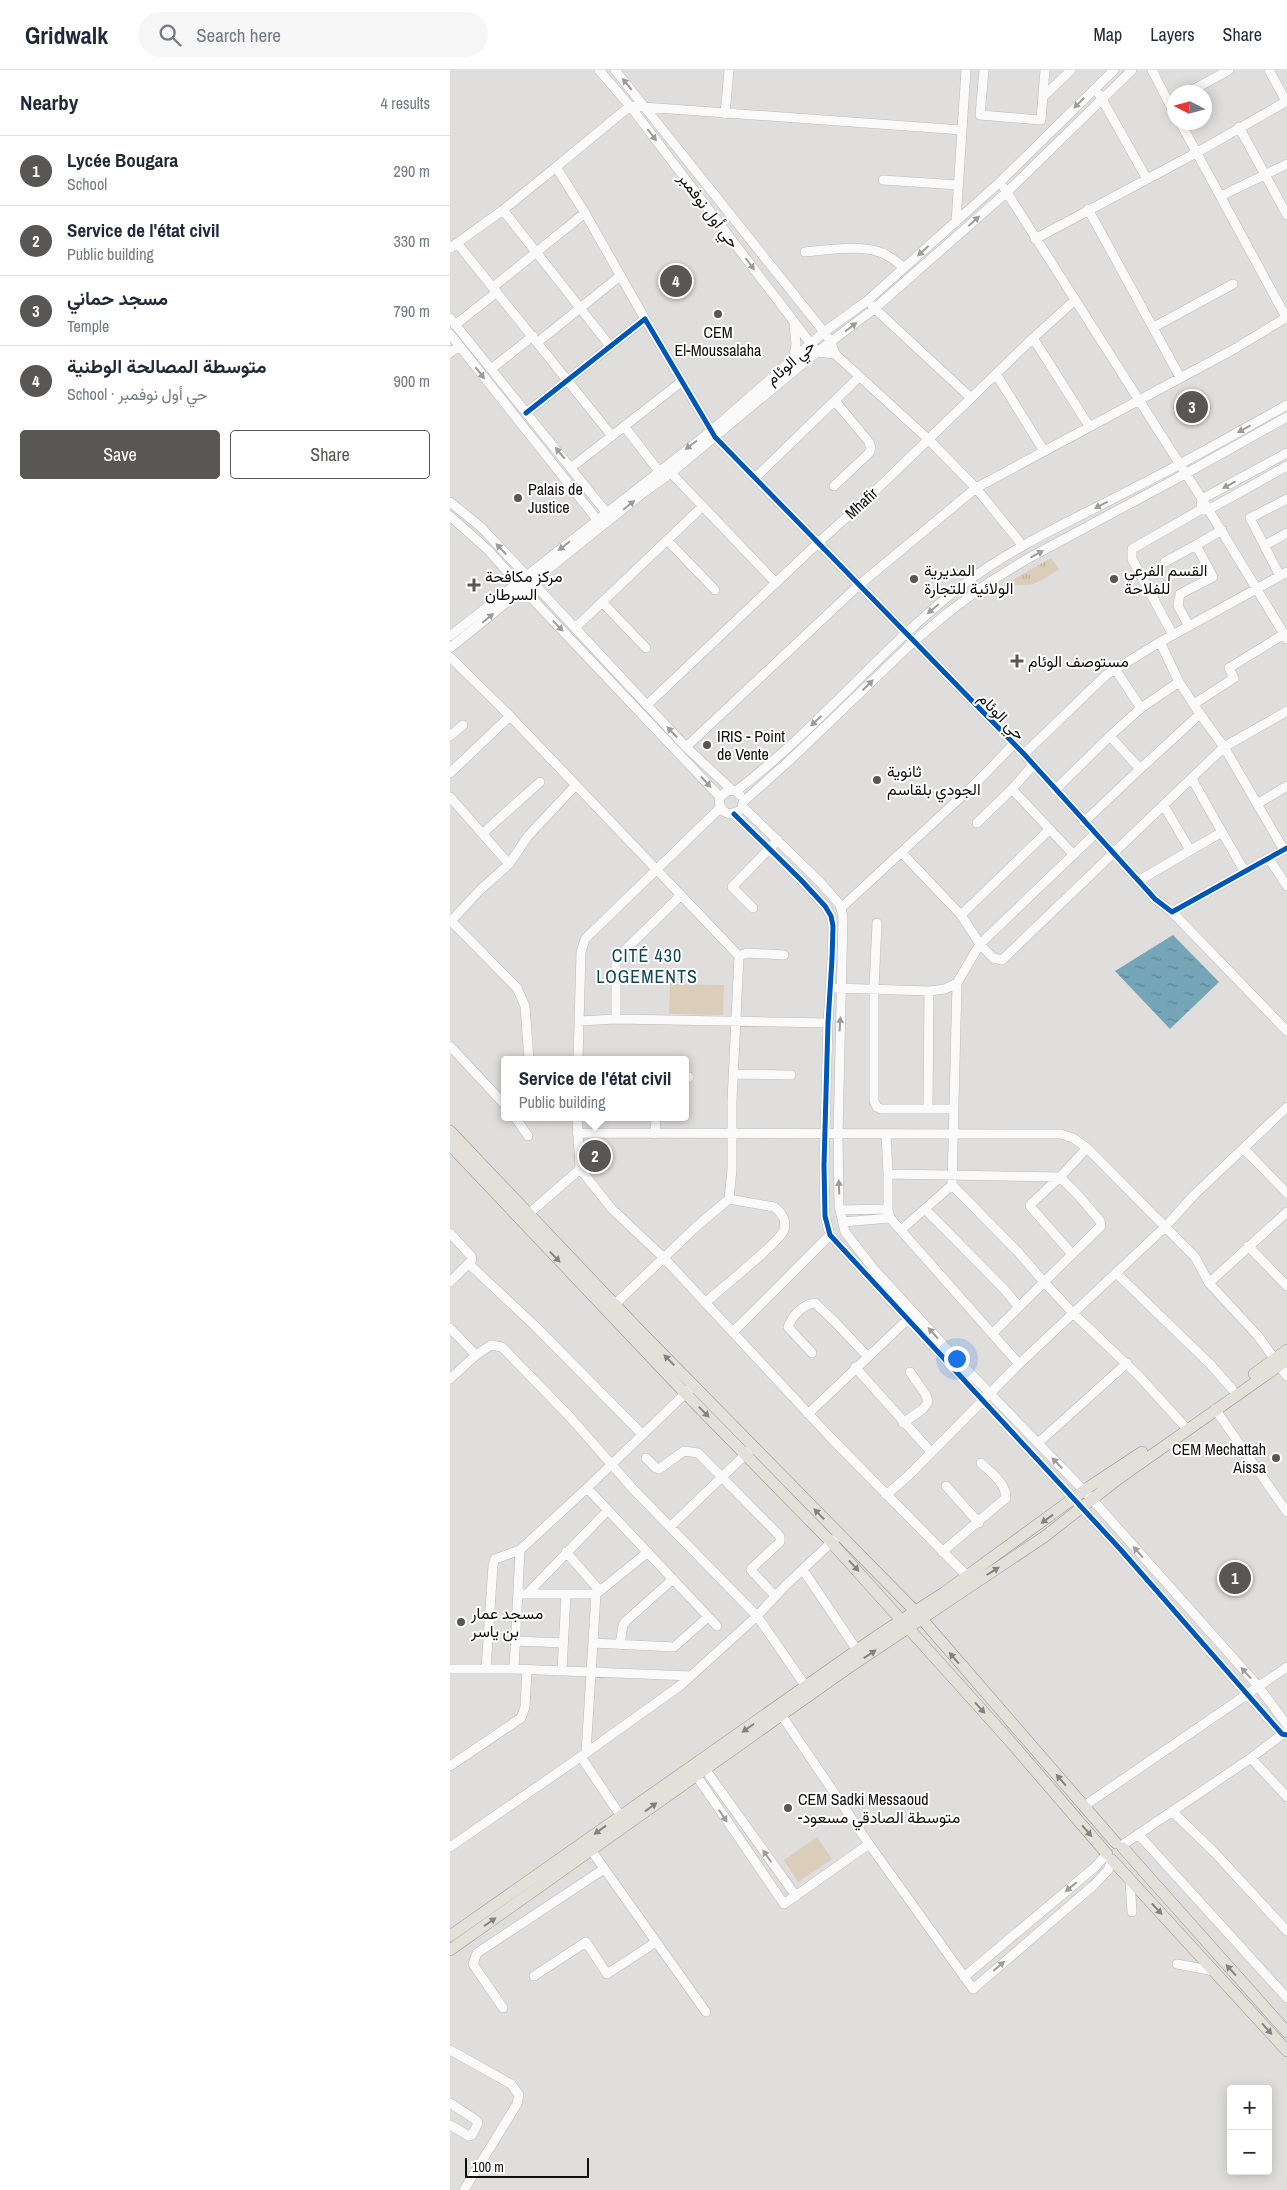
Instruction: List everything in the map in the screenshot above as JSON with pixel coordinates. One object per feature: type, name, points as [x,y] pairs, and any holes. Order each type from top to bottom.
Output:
[{"type":"main road","points":[[450,1131],[525,1217]]},
{"type":"main road","points":[[450,1145],[525,1217],[689,1389],[835,1538],[918,1615],[1084,1806],[1287,2032]]},
{"type":"main road","points":[[1185,1426],[1215,1409],[1281,1361],[1287,1350]]},
{"type":"main road","points":[[450,1950],[568,1859],[591,1850],[623,1820],[700,1772],[782,1716],[857,1650],[918,1615],[1185,1426],[1232,1389],[1281,1361]]},
{"type":"main road","points":[[835,1538],[905,1623],[1109,1857],[1287,2051]]},
{"type":"main road","points":[[450,1936],[568,1859],[809,1691],[845,1670],[905,1623]]},
{"type":"main road","points":[[1109,1857],[1109,1846],[1120,1846]]},
{"type":"street","name":"حي أول نوفمبر","points":[[598,70],[630,106],[817,352]]},
{"type":"street","name":"حي أول نوفمبر","points":[[615,70],[824,332],[831,342],[835,354]]},
{"type":"street","points":[[725,114],[728,70]]},
{"type":"street","points":[[956,222],[966,70]]},
{"type":"street","points":[[984,70],[980,115],[1041,120],[1045,70]]},
{"type":"street","points":[[1043,97],[1071,70]]},
{"type":"street","name":"حي الوئام","points":[[609,515],[671,473],[824,332],[867,301],[1000,182],[1114,70]]},
{"type":"street","name":"حي الوئام","points":[[450,636],[520,586],[600,523],[658,470],[713,434],[874,309],[1007,192],[1132,70]]},
{"type":"street","points":[[1152,70],[1167,94]]},
{"type":"street","points":[[1202,85],[1230,70]]},
{"type":"street","points":[[1035,239],[1286,103],[1269,70]]},
{"type":"street","points":[[1095,88],[1147,179]]},
{"type":"street","points":[[612,436],[495,289],[454,245],[503,210],[630,106],[962,130]]},
{"type":"street","points":[[1240,127],[1287,215]]},
{"type":"street","points":[[686,747],[859,586],[976,488],[1236,348],[1287,318],[1184,130]]},
{"type":"street","points":[[1220,196],[1287,164]]},
{"type":"street","points":[[556,167],[585,213],[681,382],[713,434]]},
{"type":"street","points":[[883,180],[958,185]]},
{"type":"street","points":[[1000,182],[1137,400],[1202,499],[1204,510],[1222,530],[1255,589],[1285,631],[1229,668],[1234,678],[1194,704]]},
{"type":"street","points":[[1088,209],[1180,377]]},
{"type":"street","points":[[503,210],[610,346]]},
{"type":"street","points":[[585,213],[535,251],[495,289],[453,322],[609,515]]},
{"type":"street","points":[[805,252],[838,249],[877,251],[887,255],[904,268]]},
{"type":"street","points":[[491,369],[579,308],[620,276]]},
{"type":"street","points":[[1154,327],[1233,284]]},
{"type":"street","name":"Mhafir","points":[[647,705],[870,496],[1074,300]]},
{"type":"street","points":[[867,301],[971,398]]},
{"type":"street","points":[[526,413],[645,319]]},
{"type":"street","points":[[792,320],[796,344],[793,361]]},
{"type":"street","points":[[450,334],[600,523]]},
{"type":"street","points":[[1033,338],[1089,426]]},
{"type":"street","points":[[450,353],[459,346]]},
{"type":"street","points":[[817,352],[835,354],[928,439],[976,488],[1023,546]]},
{"type":"street","points":[[996,374],[1044,451]]},
{"type":"street","points":[[755,478],[860,377]]},
{"type":"street","points":[[572,468],[681,382]]},
{"type":"street","points":[[834,486],[869,453],[871,448],[869,442],[835,401]]},
{"type":"street","points":[[720,797],[725,792],[734,790],[794,742],[931,610],[961,586],[1023,546],[1287,405]]},
{"type":"street","points":[[734,814],[913,642],[988,583],[1027,559],[1287,417]]},
{"type":"street","points":[[624,426],[658,470]]},
{"type":"street","name":"حي الوئام","points":[[713,434],[1013,745],[1024,754],[1155,899],[1172,912],[1287,1031]]},
{"type":"street","points":[[1202,499],[1287,453]]},
{"type":"street","points":[[1173,635],[1132,559],[1131,552],[1135,546],[1287,466]]},
{"type":"street","points":[[671,473],[776,583]]},
{"type":"street","points":[[1024,754],[1115,669],[1284,574],[1250,518],[1287,499]]},
{"type":"street","points":[[450,502],[481,527],[686,747],[741,795],[743,804],[821,883],[841,908],[843,917],[838,1135],[840,1210],[845,1232],[873,1268],[1087,1495],[1258,1686],[1287,1725]]},
{"type":"street","points":[[576,627],[703,506]]},
{"type":"street","points":[[450,516],[488,550],[720,797],[720,808],[657,871],[585,938],[580,952],[578,1056]]},
{"type":"street","points":[[1165,562],[1222,530]]},
{"type":"street","points":[[1265,545],[1287,533]]},
{"type":"street","points":[[667,540],[715,590]]},
{"type":"street","points":[[1189,626],[1178,606],[1180,594],[1213,577],[1196,545]]},
{"type":"street","name":"حي الوئام","points":[[450,648],[520,586]]},
{"type":"street","points":[[602,602],[646,648]]},
{"type":"street","points":[[1160,642],[1179,682],[1224,747],[1286,849],[1172,912]]},
{"type":"street","points":[[450,657],[510,716],[738,956],[729,1199],[697,1226],[612,1307]]},
{"type":"street","points":[[1115,669],[1141,708]]},
{"type":"street","points":[[1055,790],[1141,708],[1179,682]]},
{"type":"street","points":[[902,853],[962,915],[980,944],[993,958],[1002,960],[1224,747],[1287,711]]},
{"type":"street","points":[[1084,822],[1200,714]]},
{"type":"street","points":[[450,773],[510,716]]},
{"type":"street","points":[[450,736],[463,725]]},
{"type":"street","points":[[1110,736],[1140,769]]},
{"type":"street","points":[[841,908],[975,784],[1013,745]]},
{"type":"street","points":[[977,823],[1012,789],[1033,765]]},
{"type":"street","points":[[1192,778],[1245,872]]},
{"type":"street","points":[[483,833],[540,782]]},
{"type":"street","points":[[528,1056],[525,1006],[517,988],[450,922],[481,889],[509,864],[528,836],[576,786]]},
{"type":"street","points":[[1258,804],[1287,786]]},
{"type":"street","points":[[1012,789],[1072,853]]},
{"type":"street","points":[[450,796],[509,864]]},
{"type":"street","points":[[1164,806],[1190,850]]},
{"type":"street","points":[[720,808],[726,813],[734,814],[801,880],[831,916],[833,926],[825,1133],[825,1216],[830,1235],[1121,1550],[1248,1695],[1285,1734],[1120,1846]]},
{"type":"street","points":[[962,915],[1049,830]]},
{"type":"street","points":[[1138,881],[1222,832]]},
{"type":"street","points":[[1095,834],[1072,853],[980,944],[957,983],[952,1185],[1018,1252],[1073,1313],[1127,1363],[1185,1426]]},
{"type":"street","points":[[753,908],[732,887],[778,840]]},
{"type":"street","points":[[1269,859],[1287,886]]},
{"type":"street","points":[[616,1019],[616,959],[681,895]]},
{"type":"street","points":[[877,923],[874,988],[874,1101],[877,1107],[881,1109],[953,1109]]},
{"type":"street","points":[[738,956],[747,953],[784,955]]},
{"type":"street","points":[[830,988],[929,991],[944,989],[957,983]]},
{"type":"street","points":[[928,1109],[929,991]]},
{"type":"street","points":[[579,1021],[616,1019],[828,1023]]},
{"type":"street","points":[[450,1046],[501,1101]]},
{"type":"street","points":[[734,1074],[791,1075]]},
{"type":"street","points":[[886,1495],[1019,1364],[1166,1226],[1195,1194],[1287,1107]]},
{"type":"street","points":[[519,1121],[528,1136]]},
{"type":"street","points":[[577,1121],[580,1169],[612,1209],[664,1258],[808,1414],[970,1579]]},
{"type":"street","points":[[655,1134],[656,1121]]},
{"type":"street","points":[[577,1133],[1061,1134],[1073,1138],[1087,1148],[1195,1257],[1209,1283],[1281,1361],[1287,1376]]},
{"type":"street","points":[[886,1134],[889,1213],[901,1230],[1019,1364]]},
{"type":"street","points":[[1071,1253],[1030,1206],[1087,1148]]},
{"type":"street","points":[[1244,1149],[1287,1193]]},
{"type":"street","points":[[525,1217],[580,1169]]},
{"type":"street","points":[[888,1174],[1060,1177],[1100,1221],[1101,1226],[1071,1253],[992,1334]]},
{"type":"street","points":[[901,1230],[952,1185]]},
{"type":"street","points":[[705,1303],[771,1246],[784,1231],[784,1219],[780,1211],[774,1206],[729,1199]]},
{"type":"street","points":[[925,1209],[1004,1288],[1019,1307]]},
{"type":"street","points":[[840,1210],[889,1213]]},
{"type":"street","points":[[1209,1283],[1287,1212]]},
{"type":"street","points":[[843,1222],[889,1213]]},
{"type":"street","points":[[450,1233],[471,1256],[472,1260],[470,1264],[452,1275]]},
{"type":"street","points":[[732,1332],[830,1235]]},
{"type":"street","points":[[1248,1246],[1287,1286]]},
{"type":"street","points":[[470,1264],[534,1325],[642,1434]]},
{"type":"street","points":[[1116,1273],[1203,1357],[1232,1389]]},
{"type":"street","points":[[812,1352],[788,1327],[802,1309],[808,1304],[814,1303],[819,1304],[868,1357]]},
{"type":"street","points":[[808,1414],[907,1320]]},
{"type":"street","points":[[450,1328],[476,1355]]},
{"type":"street","points":[[450,1379],[476,1355],[491,1345],[502,1347],[757,1616],[809,1691]]},
{"type":"street","points":[[1038,1443],[1127,1363]]},
{"type":"street","points":[[855,1368],[931,1452]]},
{"type":"street","points":[[903,1423],[922,1409],[928,1402],[910,1372]]},
{"type":"street","points":[[486,1669],[493,1565],[496,1559],[520,1550],[612,1465],[689,1389]]},
{"type":"street","points":[[1215,1409],[1287,1512]]},
{"type":"street","points":[[646,1458],[659,1469],[680,1452],[689,1450],[698,1454],[780,1537],[780,1542],[776,1547],[752,1568],[775,1596]]},
{"type":"street","points":[[670,1526],[750,1450]]},
{"type":"street","points":[[942,1552],[1006,1498],[1006,1491],[1001,1484],[981,1464]]},
{"type":"street","points":[[946,1486],[979,1522]]},
{"type":"street","points":[[587,1488],[607,1511],[674,1578],[717,1626]]},
{"type":"street","points":[[523,1594],[607,1511]]},
{"type":"street","points":[[450,1848],[584,1755],[691,1676],[757,1616],[835,1538]]},
{"type":"street","points":[[514,1669],[523,1594],[520,1550]]},
{"type":"street","points":[[566,1552],[598,1592],[584,1755],[623,1820]]},
{"type":"street","points":[[523,1594],[598,1592],[648,1552]]},
{"type":"street","points":[[803,1570],[857,1650]]},
{"type":"street","points":[[620,1644],[623,1625],[626,1621],[674,1578]]},
{"type":"street","points":[[562,1671],[566,1594]]},
{"type":"street","points":[[593,1643],[674,1648],[708,1617]]},
{"type":"street","points":[[516,1641],[563,1643]]},
{"type":"street","points":[[1084,1806],[1287,1667]]},
{"type":"street","points":[[450,1669],[514,1669],[691,1676]]},
{"type":"street","points":[[450,1766],[521,1718],[525,1707],[528,1670]]},
{"type":"street","points":[[782,1716],[869,1844],[973,1988],[1094,1885],[1108,1870],[1109,1857]]},
{"type":"street","points":[[1251,1758],[1287,1797]]},
{"type":"street","points":[[700,1772],[784,1904],[869,1844]]},
{"type":"street","points":[[700,1772],[796,1896]]},
{"type":"street","points":[[1172,1811],[1287,1931]]},
{"type":"street","points":[[1138,1834],[1287,1998]]},
{"type":"street","points":[[591,1850],[706,2012]]},
{"type":"street","points":[[964,1976],[1109,1857]]},
{"type":"street","points":[[503,2008],[473,1964],[477,1953],[604,1869]]},
{"type":"street","points":[[1130,1880],[1132,1912]]},
{"type":"street","points":[[534,1976],[586,1942],[607,1974],[656,1942]]},
{"type":"street","points":[[1177,1964],[1214,1971]]},
{"type":"street","points":[[450,2050],[511,2084],[519,2094],[518,2104],[464,2190]]},
{"type":"street","points":[[450,2103],[478,2123],[472,2135],[469,2136],[450,2124]]},
{"type":"green space","points":[[1051,558],[1059,569],[1039,582],[1028,585],[1004,585]]},
{"type":"green space","points":[[670,984],[724,985],[723,1015],[669,1014]]},
{"type":"green space","points":[[817,1837],[832,1859],[798,1882],[784,1860]]},
{"type":"water","points":[[1173,935],[1219,982],[1170,1029],[1115,971]]},
{"type":"cycle path","points":[[526,413],[645,319],[715,437],[1024,754],[1155,899],[1172,912],[1287,848]]},
{"type":"cycle path","points":[[734,814],[801,880],[825,906],[831,916],[833,926],[824,1165],[825,1216],[830,1235],[1121,1550],[1282,1734],[1287,1735]]},
{"type":"place","name":"متوسطة المصالحة الوطنية","points":[[676,281]]},
{"type":"place","name":"CEM El-Moussalaha","points":[[718,314]]},
{"type":"place","name":"مسجد حماني","points":[[1192,407]]},
{"type":"place","name":"Palais de Justice","points":[[518,498]]},
{"type":"place","name":"المديرية الولائية للتجارة","points":[[914,579]]},
{"type":"place","name":"القسم الفرعي للفلاحة","points":[[1114,579]]},
{"type":"place","name":"مركز مكافحة السرطان","points":[[474,585]]},
{"type":"place","name":"مستوصف الوئام","points":[[1017,661]]},
{"type":"place","name":"IRIS - Point de Vente","points":[[707,745]]},
{"type":"place","name":"ثانوية الجودي بلقاسم","points":[[877,780]]},
{"type":"place","name":"Service de l'état civil","points":[[595,1156]]},
{"type":"place","name":"CEM Mechattah Aissa","points":[[1276,1458]]},
{"type":"place","name":"Lycée Bougara","points":[[1235,1578]]},
{"type":"place","name":"مسجد عمار بن ياسر","points":[[461,1622]]},
{"type":"place","name":"CEM Sadki Messaoud -متوسطة الصادقي مسعود","points":[[788,1808]]},
{"type":"district","name":"CITÉ 430 LOGEMENTS","points":[[647,966]]}]
